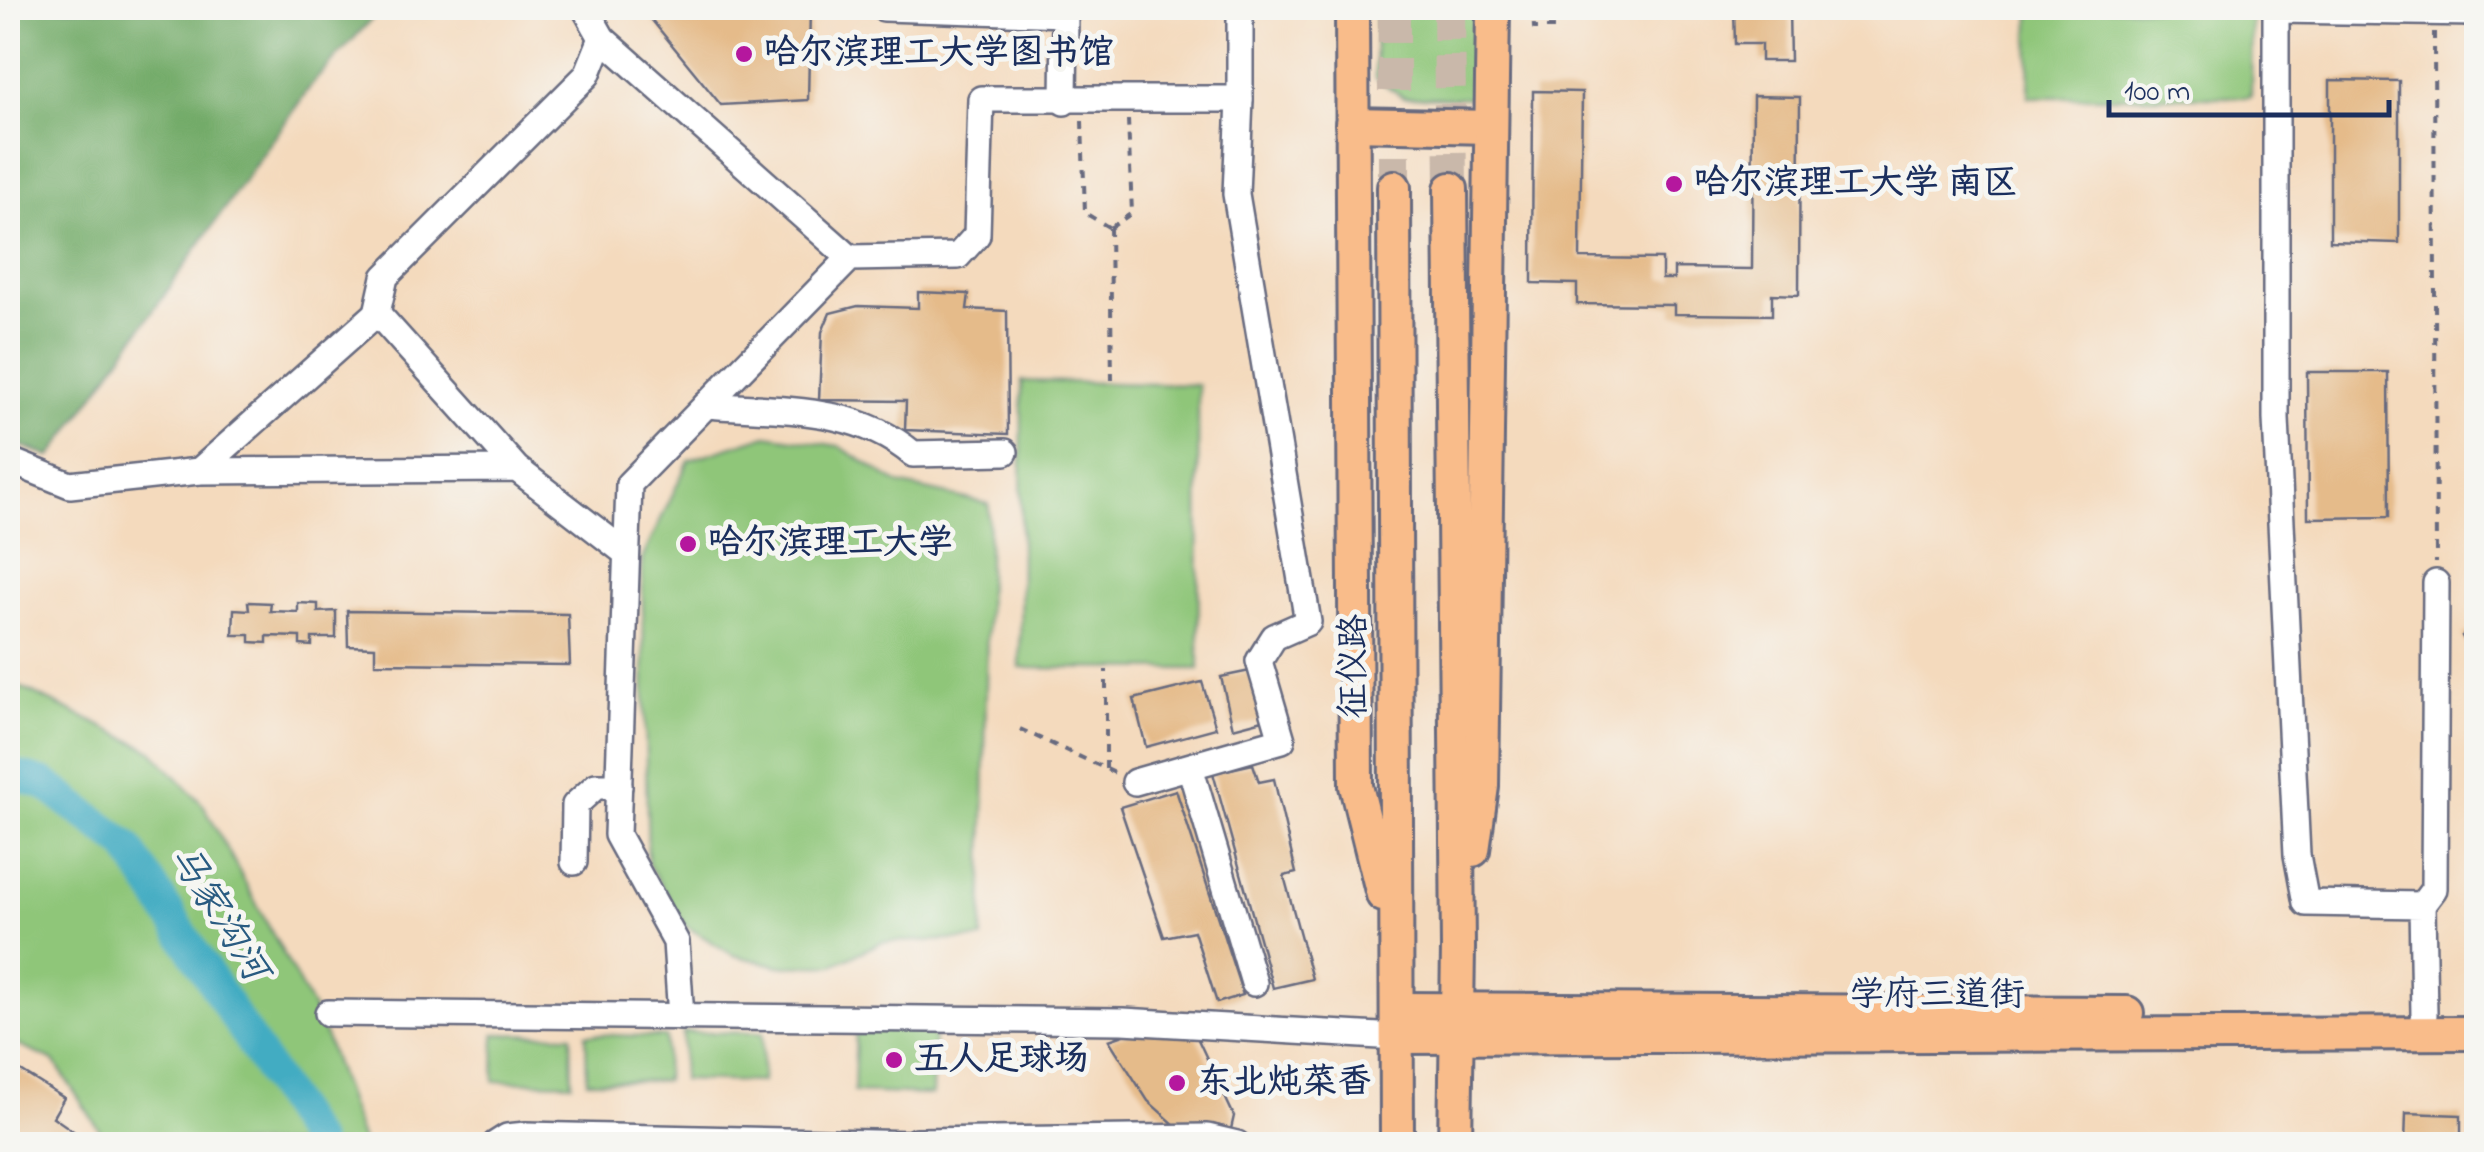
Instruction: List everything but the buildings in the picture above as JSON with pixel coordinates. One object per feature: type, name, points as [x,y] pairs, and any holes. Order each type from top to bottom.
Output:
[{"type":"main road","points":[[1352,8],[1356,786],[1396,948]]},
{"type":"main road","points":[[1458,948],[1482,786],[1493,8]]},
{"type":"main road","points":[[1352,124],[1491,128]]},
{"type":"main road","name":"征仪路","points":[[1394,188],[1397,1144]]},
{"type":"main road","points":[[1452,189],[1458,948],[1455,1144]]},
{"type":"main road","name":"学府三道街","points":[[1455,1024],[2476,1014]]},
{"type":"main road","name":"学府三道街","points":[[1397,1023],[2476,1033]]},
{"type":"street","points":[[586,8],[602,38],[850,258],[958,256],[977,235],[981,99],[1240,99]]},
{"type":"street","points":[[884,8],[1065,14],[1073,101]]},
{"type":"street","points":[[1135,782],[1282,740],[1260,661],[1274,637],[1308,622],[1236,194],[1240,8]]},
{"type":"street","points":[[2422,905],[2306,903],[2297,855],[2276,419],[2276,9],[2476,12]]},
{"type":"street","points":[[199,471],[377,313],[386,278],[587,76],[602,38]]},
{"type":"street","points":[[681,1016],[676,942],[617,836],[628,484],[850,258]]},
{"type":"street","points":[[377,313],[517,469],[626,553]]},
{"type":"street","points":[[706,405],[846,417],[887,432],[913,454],[1006,452]]},
{"type":"street","points":[[8,460],[70,485],[199,471],[517,469]]},
{"type":"street","points":[[2424,1015],[2422,905],[2434,889],[2436,583]]},
{"type":"street","points":[[1190,767],[1254,983]]},
{"type":"street","points":[[574,862],[575,805],[596,786],[619,786]]},
{"type":"street","points":[[328,1012],[1397,1023]]},
{"type":"street","points":[[496,1144],[506,1137],[526,1135],[916,1143],[1207,1137],[1237,1144]]},
{"type":"path","points":[[1534,8],[1534,28],[1557,28],[1557,8]]},
{"type":"path","points":[[2434,12],[2436,583]]},
{"type":"path","points":[[1073,101],[1085,213],[1110,228]]},
{"type":"path","points":[[1110,228],[1132,213],[1127,101]]},
{"type":"path","points":[[1110,228],[1112,382]]},
{"type":"path","points":[[1106,670],[1106,769]]},
{"type":"path","points":[[1020,730],[1135,782]]},
{"type":"green space","points":[[8,8],[382,8],[312,84],[51,457],[8,441]]},
{"type":"green space","points":[[1376,8],[1481,8],[1480,98],[1404,97],[1375,78]]},
{"type":"green space","points":[[2030,8],[2252,8],[2251,97],[2029,97]]},
{"type":"green space","points":[[1022,381],[1198,385],[1199,669],[1020,668]]},
{"type":"green space","points":[[767,435],[839,446],[899,484],[989,504],[982,939],[882,942],[833,965],[779,966],[733,955],[686,926],[648,864],[642,559],[689,460]]},
{"type":"green space","points":[[8,681],[151,750],[204,806],[321,1024],[363,1144],[109,1144],[54,1061],[8,1041]]},
{"type":"green space","name":"五人足球场","points":[[856,1027],[934,1028],[932,1095],[854,1092]]},
{"type":"green space","points":[[683,1032],[763,1033],[762,1082],[682,1080]]},
{"type":"green space","points":[[495,1034],[571,1035],[572,1083],[494,1081]]},
{"type":"green space","points":[[586,1034],[666,1037],[665,1081],[587,1081]]},
{"type":"waterway","name":"马家沟河","points":[[8,773],[45,784],[127,846],[315,1144]]},
{"type":"tunnel","points":[[1394,8],[1394,187]]},
{"type":"tunnel","points":[[1449,8],[1451,189]]},
{"type":"place","name":"哈尔滨理工大学图书馆","points":[[744,54]]},
{"type":"place","name":"哈尔滨理工大学 南区","points":[[1674,184]]},
{"type":"place","name":"哈尔滨理工大学","points":[[688,544]]},
{"type":"place","name":"五人足球场","points":[[894,1060]]},
{"type":"place","name":"东北炖菜香","points":[[1177,1083]]}]
